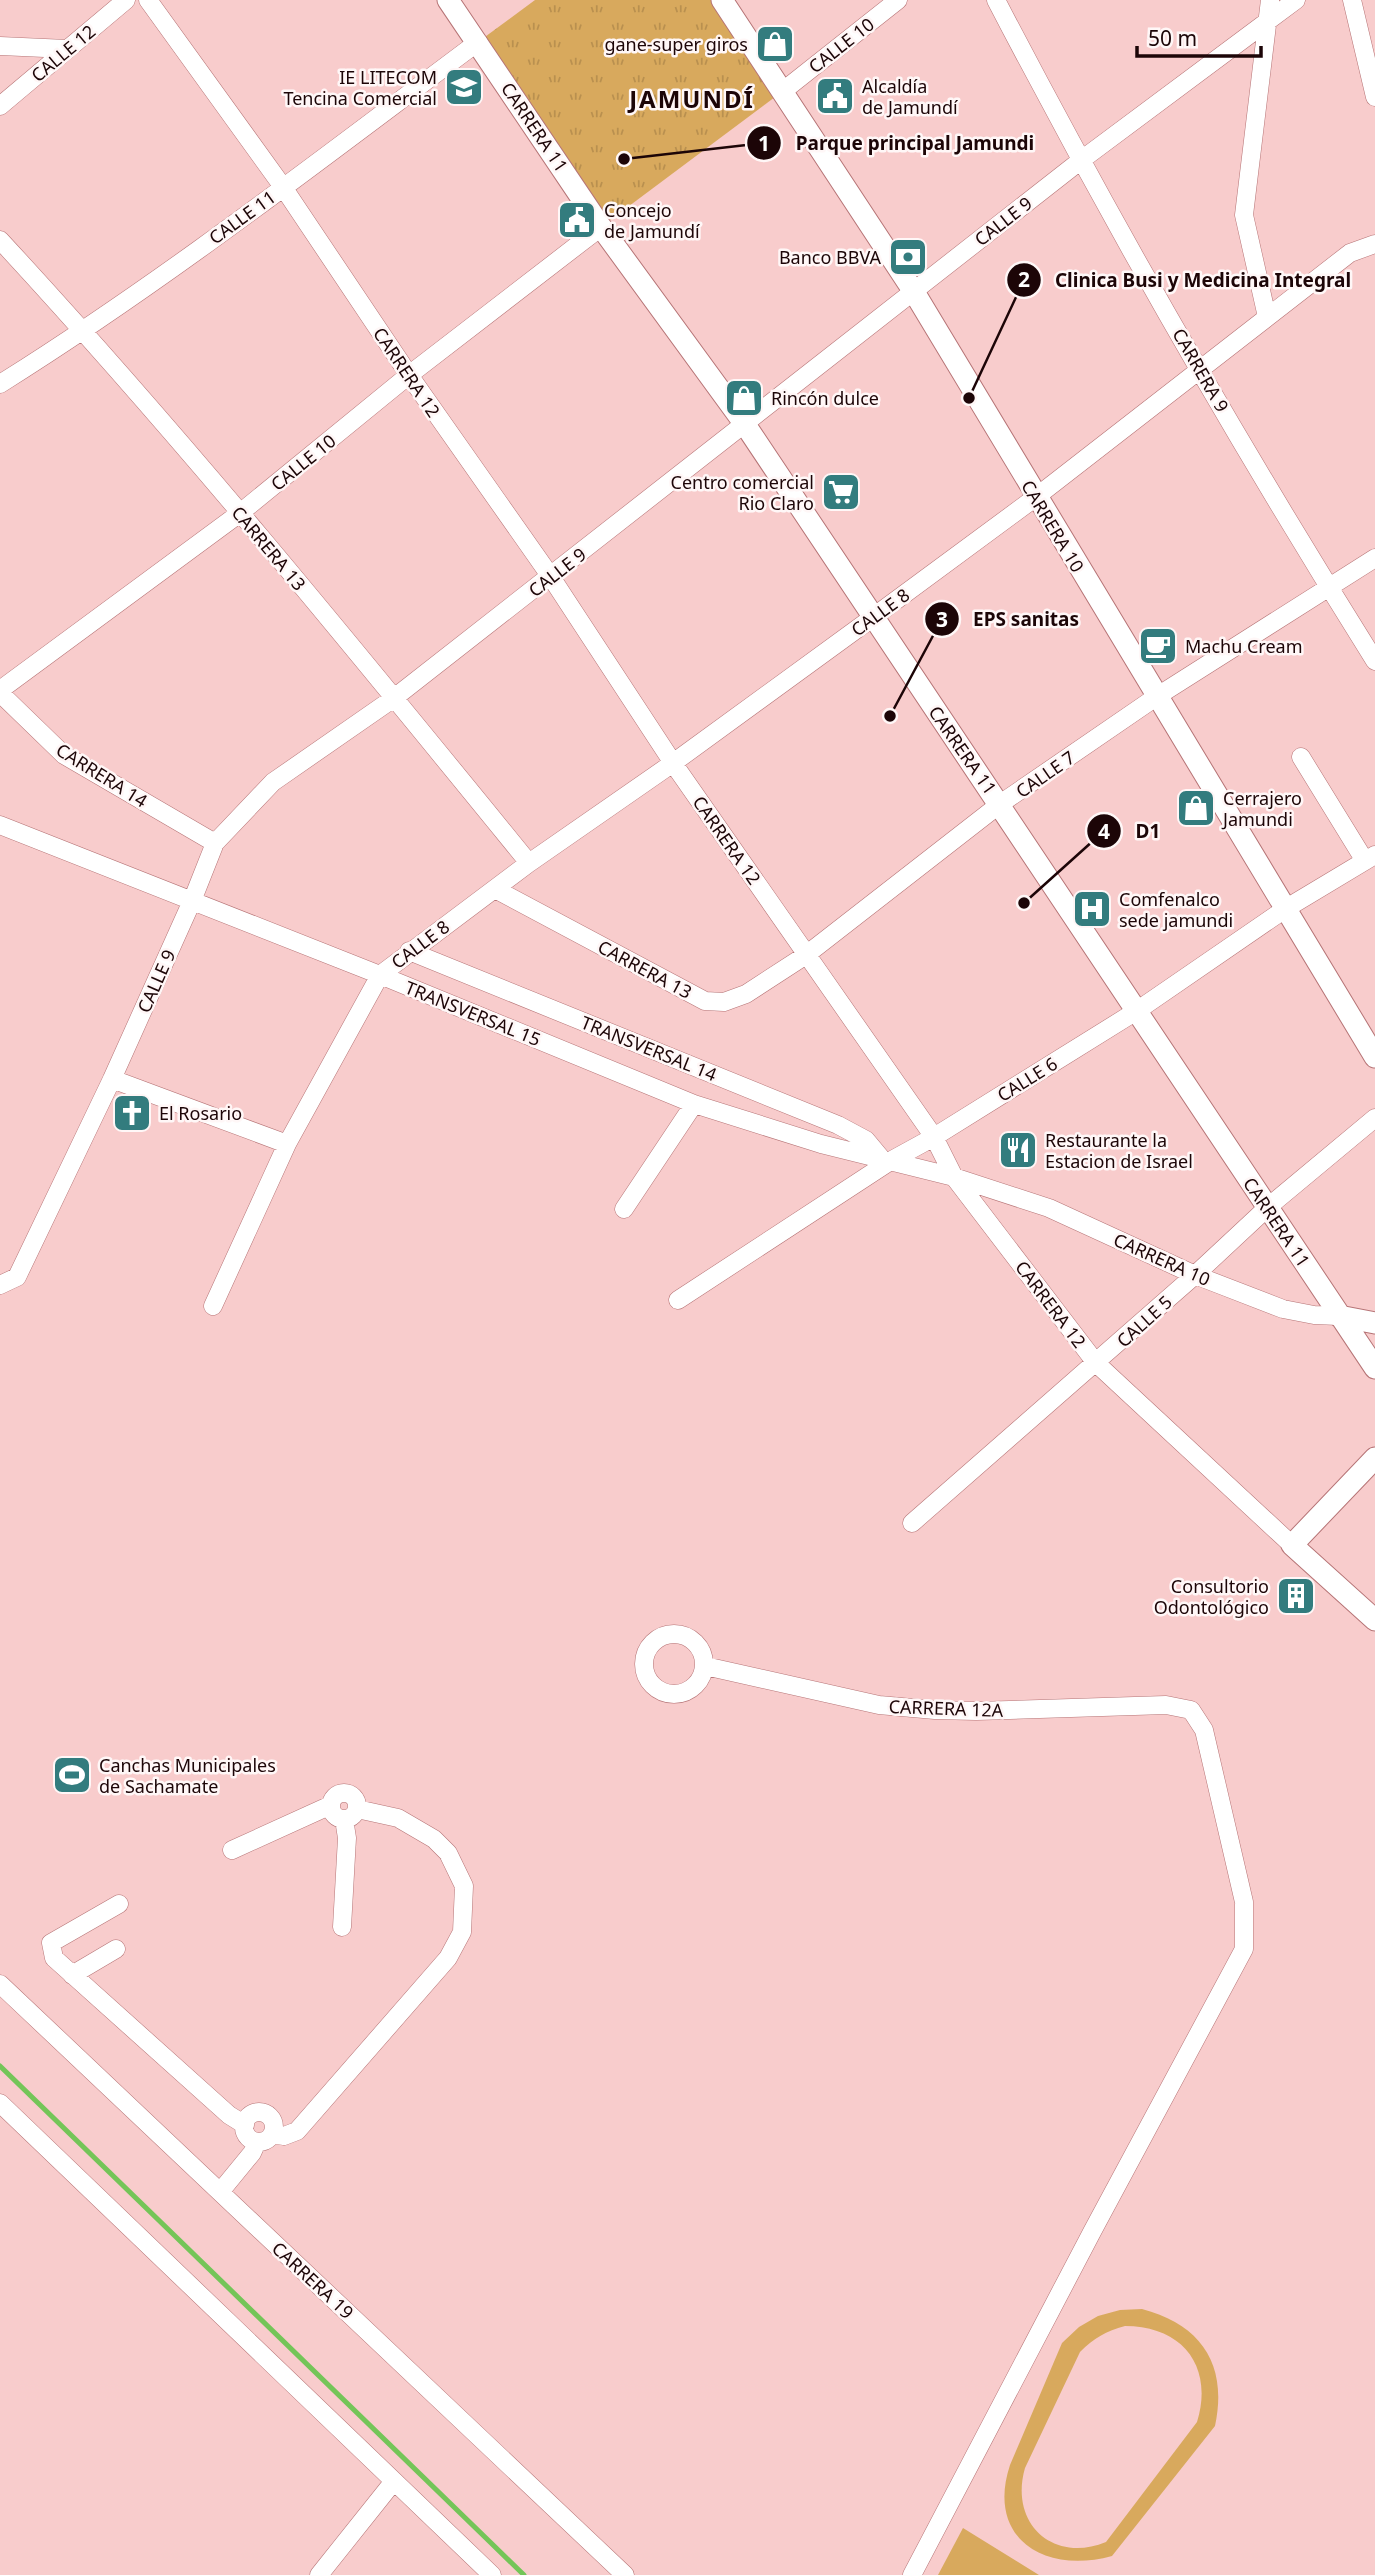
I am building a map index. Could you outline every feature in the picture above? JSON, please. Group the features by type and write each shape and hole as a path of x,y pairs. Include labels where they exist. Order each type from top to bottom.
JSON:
{"main road":[{"name":"CARRERA 11","path":"447,0 601,227 744,423 1375,1368"},
{"name":"CARRERA 10","path":"722,0 914,292 1375,1058"},
{"name":"CARRERA 10","path":"1339,1315 1375,1323"},
{"path":"1292,1545 1375,1458"},
{"name":"CARRERA 12","path":"1292,1545 1375,1620"}],"street":[{"name":"CALLE 12","path":"0,106 126,0"},
{"name":"CARRERA 12","path":"148,0 283,187 409,375 551,577 673,763 934,1137 954,1177 1096,1363 1292,1545"},
{"name":"CALLE 10","path":"783,91 898,0"},
{"name":"CARRERA 9","path":"996,0 1080,161 1199,369 1375,661"},
{"path":"1266,317 1244,215 1270,0"},
{"name":"CALLE 9","path":"0,1285 17,1277 112,1079 192,901 215,843 273,782 394,698 1080,161 1296,0"},
{"path":"1352,0 1375,95"},
{"name":"CALLE 11","path":"0,384 84,331 478,42"},
{"path":"0,46 67,50"},
{"name":"CALLE 10","path":"0,692 240,513 409,375 601,227"},
{"name":"CARRERA 13","path":"0,240 84,331 240,513 529,863"},
{"name":"CALLE 8","path":"380,975 529,863 673,763 1036,496 1350,253 1375,244"},
{"name":"CALLE 7","path":"724,1002 746,994 806,954 1000,804 1156,697 1375,558"},
{"name":"CARRERA 14","path":"0,692 64,755 215,843"},
{"path":"1301,757 1370,858"},
{"name":"TRANSVERSAL 15","path":"0,825 380,975 694,1104 821,1144 954,1177"},
{"name":"CALLE 6","path":"678,1300 886,1159 934,1137 1138,1010 1285,909 1370,858"},
{"name":"CARRERA 13","path":"495,889 705,1000 724,1002"},
{"name":"TRANSVERSAL 14","path":"409,951 838,1125 866,1140 886,1159"},
{"path":"213,1306 287,1144 380,975"},
{"path":"112,1079 287,1144"},
{"path":"624,1209 694,1104"},
{"name":"CALLE 5","path":"912,1523 1096,1363 1268,1207 1375,1118"},
{"name":"CARRERA 10","path":"954,1177 1049,1208 1195,1275 1283,1309 1314,1315 1339,1315"},
{"name":"CARRERA 12A","path":"705,1666 879,1705 976,1711 1166,1704 1191,1710 1204,1730 1244,1902 1244,1949 912,2575"},
{"path":"232,1850 331,1805 334,1797 344,1792 355,1797 347,1838 342,1927"},
{"path":"220,2192 265,2138 274,2123 267,2114 261,2112 250,2115 245,2125 248,2136 265,2138 297,2132 448,1958 462,1932 464,1886 448,1853 433,1839 398,1818 351,1814"},
{"path":"120,1904 51,1942 54,1958 229,2115 245,2125"},
{"path":"72,1975 116,1949"},
{"name":"CARRERA 19","path":"0,1984 625,2575"},
{"path":"0,2104 492,2575"},
{"path":"319,2575 394,2482"}],"green space":[{"path":"535,0 722,0 783,91 601,227 478,42"},
{"path":"1142,2309 1163,2316 1181,2325 1195,2337 1206,2351 1218,2384 1215,2426 1112,2556 1064,2560 1043,2555 1026,2545 1014,2530 1006,2512 1005,2490 1010,2465 1062,2343 1079,2327 1098,2316 1120,2310","holes":["1125,2326 1163,2333 1178,2342 1189,2353 1197,2367 1201,2384 1197,2422 1106,2542 1087,2547 1069,2547 1053,2543 1040,2534 1023,2506 1025,2468 1080,2352 1095,2339 1112,2330"]},
{"path":"963,2528 1039,2575 938,2575"}],"waterway":[{"path":"0,2066 524,2575"}],"place":[{"name":"gane-super giros","path":"775,44"},
{"name":"IE LITECOM Tencina Comercial","path":"464,87"},
{"name":"Alcaldía de Jamundí","path":"835,96"},
{"name":"Parque principal Jamundi","path":"624,159"},
{"name":"Concejo de Jamundí","path":"577,220"},
{"name":"Banco BBVA","path":"908,257"},
{"name":"Rincón dulce","path":"744,398"},
{"name":"Clinica Busi y Medicina Integral","path":"969,398"},
{"name":"Centro comercial Rio Claro","path":"841,492"},
{"name":"Machu Cream","path":"1158,646"},
{"name":"EPS sanitas","path":"890,716"},
{"name":"Cerrajero Jamundi","path":"1196,808"},
{"name":"D1","path":"1024,903"},
{"name":"Comfenalco sede jamundi","path":"1092,909"},
{"name":"El Rosario","path":"132,1113"},
{"name":"Restaurante la Estacion de Israel","path":"1018,1150"},
{"name":"Consultorio Odontológico","path":"1296,1596"},
{"name":"Canchas Municipales de Sachamate","path":"72,1775"}],"district":[{"name":"JAMUNDÍ","path":"692,98"}]}
